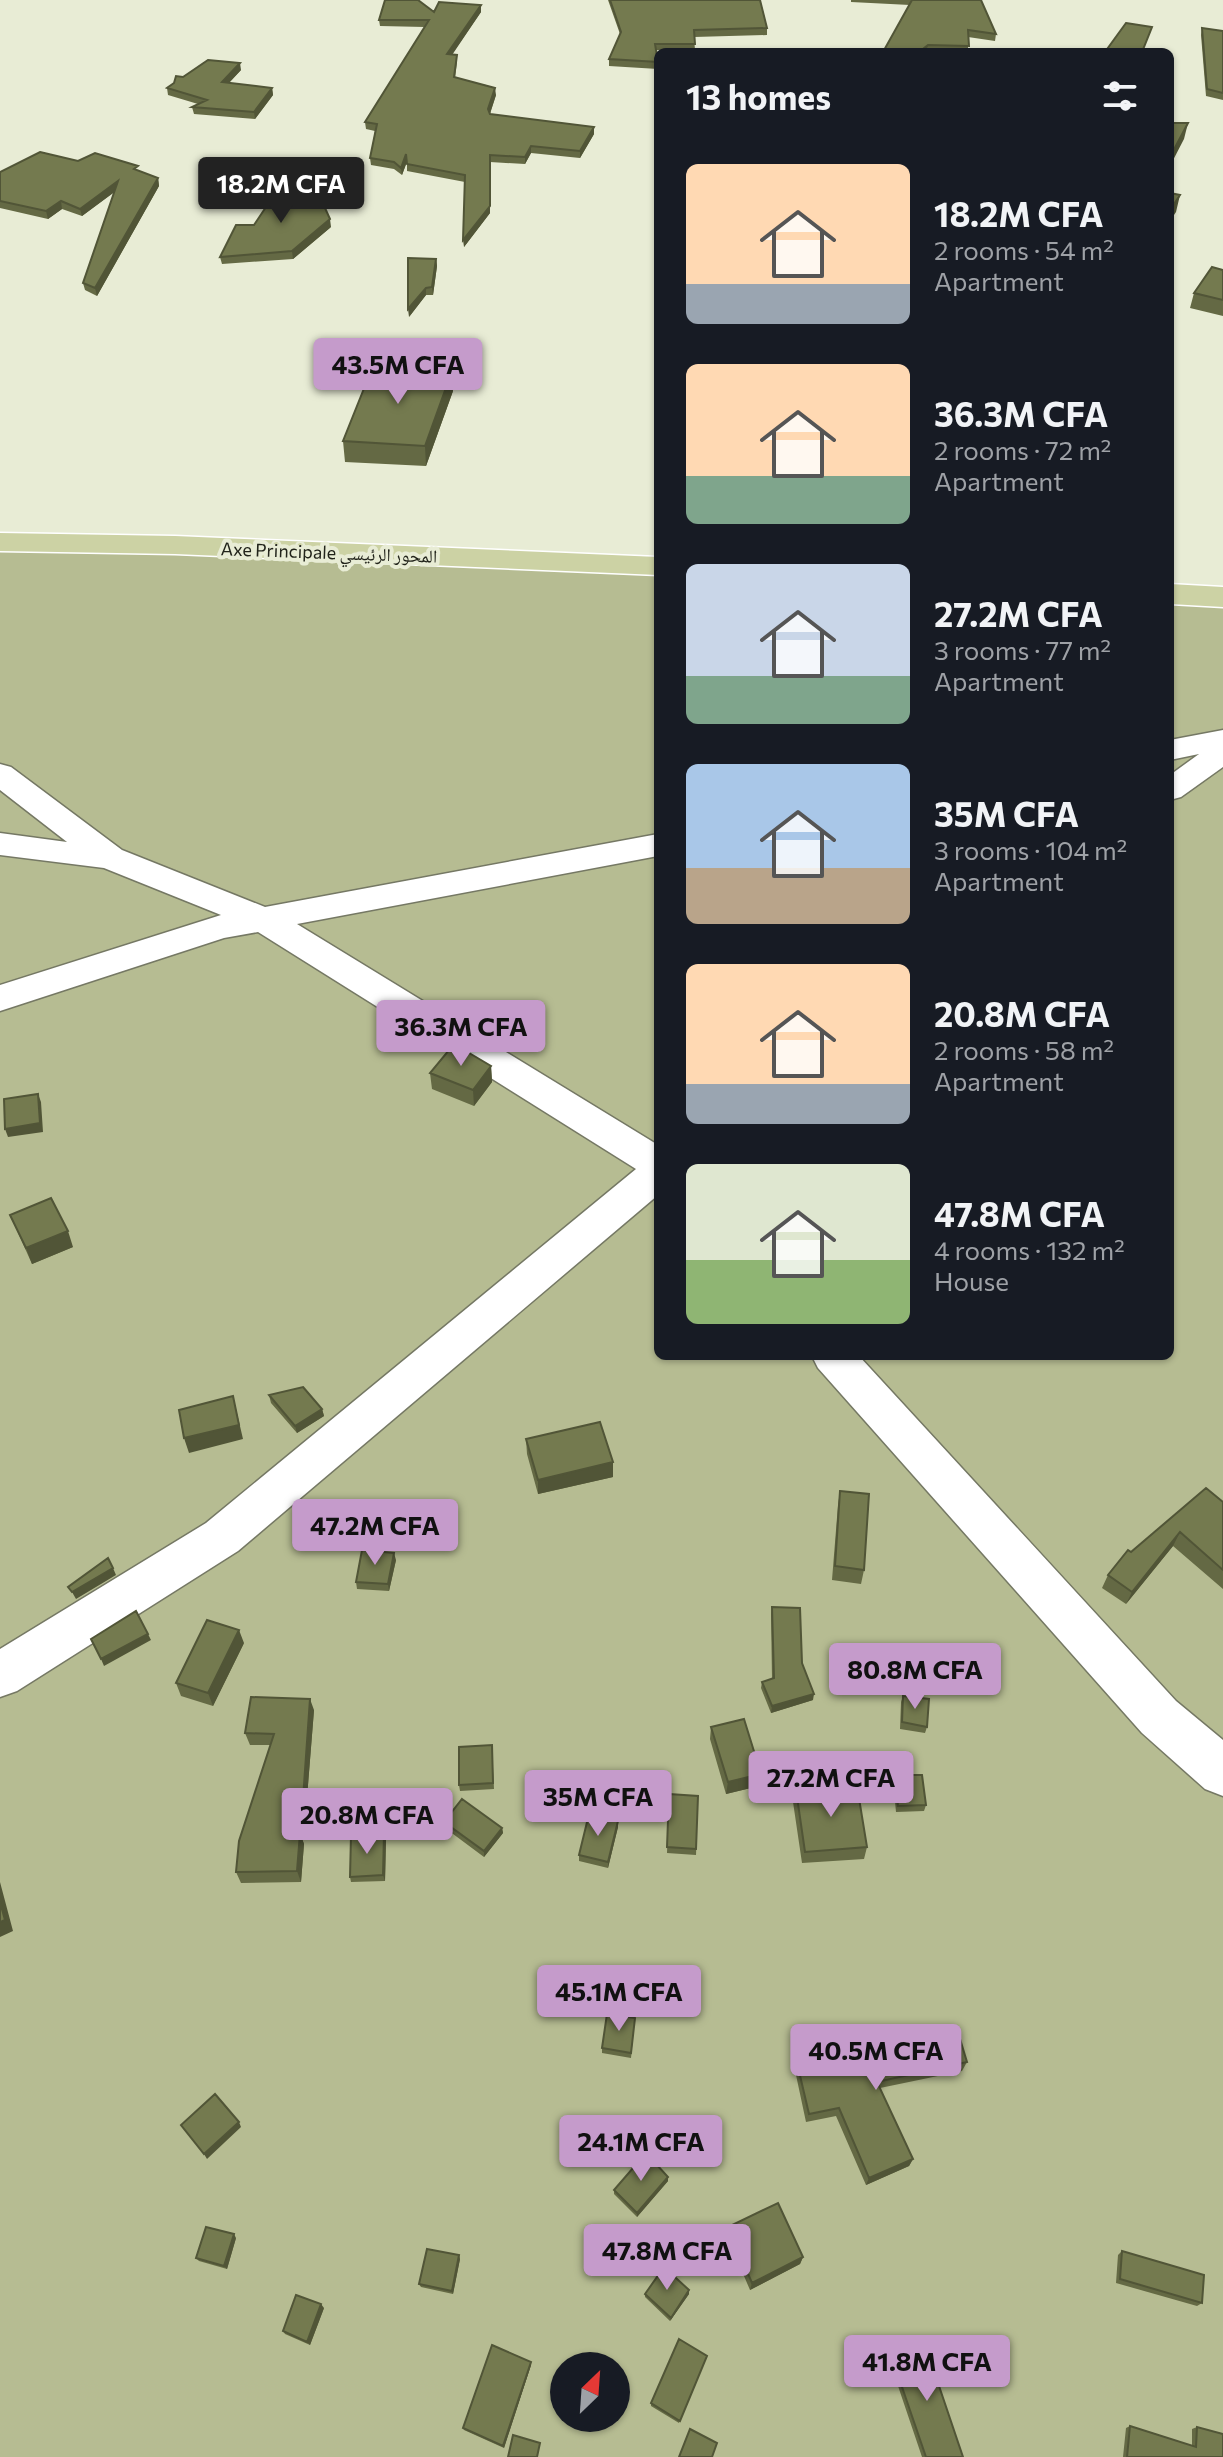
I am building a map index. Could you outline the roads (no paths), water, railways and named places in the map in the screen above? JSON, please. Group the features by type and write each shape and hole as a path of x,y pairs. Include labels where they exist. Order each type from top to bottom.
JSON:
{"main road":[{"name":"Axe Principale المحور الرئيسي","path":"0,542 175,545 654,566"},
{"path":"1174,594 1223,597"}],"street":[{"path":"1174,749 1223,740"},
{"path":"1174,787 1223,752"},
{"path":"0,774 110,858"},
{"path":"0,844 110,858 263,919 654,1162"},
{"path":"0,998 220,927 654,846"},
{"path":"0,1675 222,1537 654,1176"},
{"path":"837,1360 1159,1717 1223,1772"}]}
